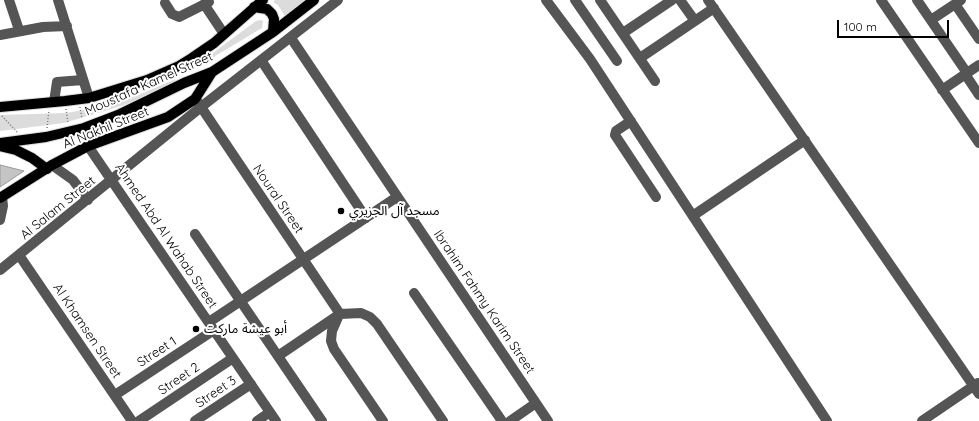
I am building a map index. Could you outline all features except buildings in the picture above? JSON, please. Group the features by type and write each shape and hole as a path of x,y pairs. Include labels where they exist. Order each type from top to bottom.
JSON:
{"main road":[{"name":"Moustafa Kamel Street","path":"0,107 84,98 130,86 179,66 224,34 263,0"},
{"name":"Moustafa Kamel Street","path":"0,144 84,128 118,115 184,83 212,72 273,32 314,0"},
{"path":"254,7 267,9 272,14 274,19 273,32"},
{"name":"Al Nakhil Street","path":"1,198 49,167 88,146 168,117 198,103 212,72"},
{"path":"0,144 16,150 49,167"}],"street":[{"path":"9,0 19,30"},
{"path":"58,0 83,80 84,98"},
{"name":"Al Salam Street","path":"0,270 113,180 198,103 291,38 338,0"},
{"path":"546,0 590,59 694,215 828,421"},
{"path":"575,0 617,61"},
{"path":"600,0 655,81"},
{"path":"623,33 672,0"},
{"path":"680,0 695,21"},
{"path":"882,0 979,143"},
{"path":"917,0 979,95"},
{"path":"931,20 958,2 979,39"},
{"path":"165,3 172,14 179,17 206,3 224,34"},
{"path":"640,58 695,21 711,4 977,387 922,421"},
{"path":"0,35 19,30 67,26"},
{"name":"Ibrahim Fahmy Karim Street","path":"291,38 548,421"},
{"path":"261,60 366,218"},
{"path":"942,90 979,65"},
{"path":"52,102 57,82 83,80"},
{"name":"Noural Street","path":"198,103 340,314"},
{"path":"631,121 616,131 615,135 656,197"},
{"path":"694,215 805,140"},
{"name":"Ahmed Abd Al Wahab Street","path":"88,146 113,180 276,421"},
{"path":"49,167 73,180 88,200"},
{"name":"Street 1","path":"114,395 212,326 240,302 397,197"},
{"path":"0,220 3,206 1,198"},
{"path":"196,234 240,302 322,421"},
{"name":"Al Khamsen Street","path":"19,255 132,421"},
{"path":"414,294 502,421"},
{"path":"278,356 340,314 361,313 377,324 443,421"},
{"path":"340,314 332,331 331,340 334,350 382,421"},
{"name":"Street 2","path":"139,421 233,358"},
{"name":"Street 3","path":"195,421 251,384"},
{"path":"510,421 536,403"},
{"path":"257,421 270,412"}],"path":[{"path":"84,98 84,128"},
{"path":"65,101 69,132"},
{"path":"46,136 52,102"},
{"path":"0,113 23,140"}],"shaded area":[{"path":"275,0 304,1 285,16 278,5 273,2"},
{"path":"256,21 263,21 262,28 200,65 198,64"},
{"path":"176,79 167,87 124,105 64,123 0,131 0,115 66,113 96,108 126,100"}],"place":[{"name":"مسجد آل الجزيري","path":"341,211"},
{"name":"أبو عيشة ماركت","path":"196,329"}]}
